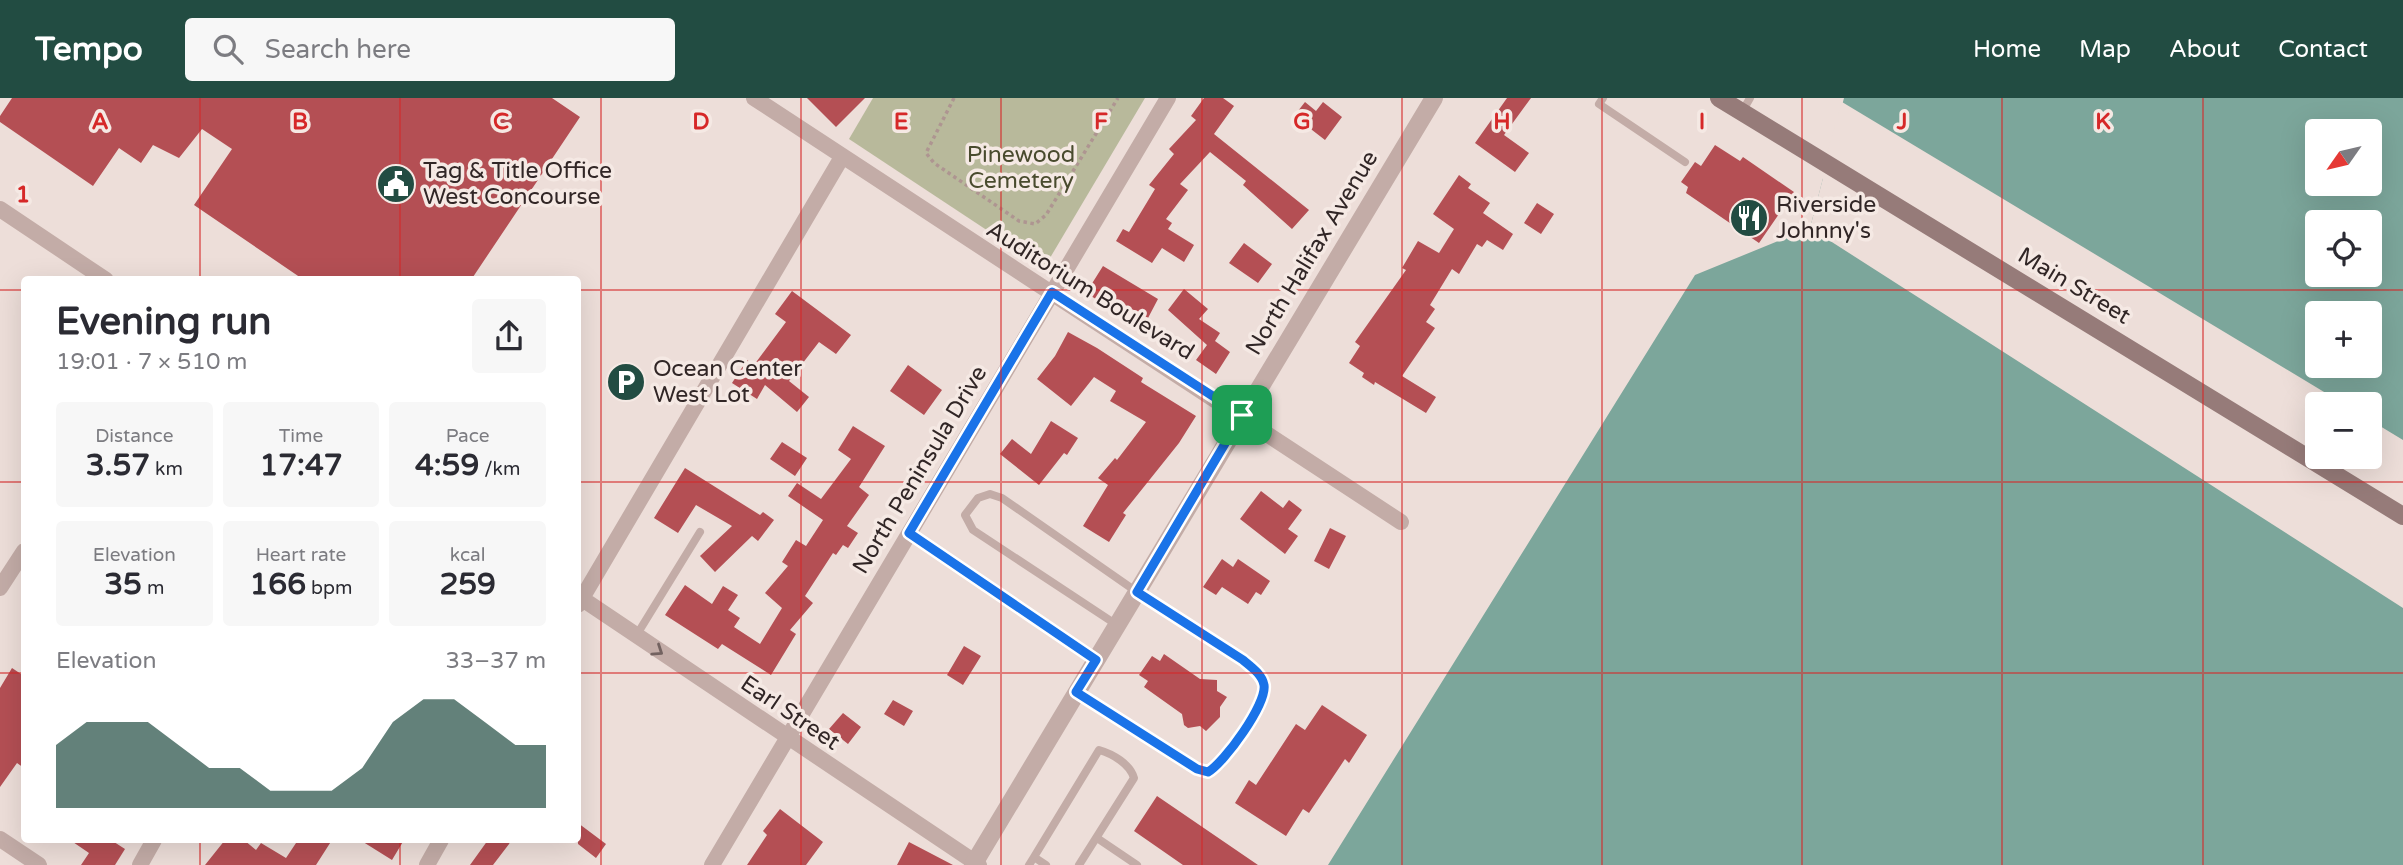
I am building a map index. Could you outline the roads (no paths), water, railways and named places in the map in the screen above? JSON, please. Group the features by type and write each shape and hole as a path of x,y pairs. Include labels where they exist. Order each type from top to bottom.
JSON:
{"main road":[{"name":"Main Street","path":"1719,98 1746,105 1808,152 2403,516"}],"street":[{"name":"Auditorium Boulevard","path":"754,98 1024,277 1052,292 1242,415 1401,522"},
{"name":"North Peninsula Drive","path":"712,865 1168,98"},
{"name":"North Halifax Avenue","path":"976,864 1076,692 1434,98"},
{"path":"581,597 842,157"},
{"path":"0,209 100,276"},
{"path":"0,588 21,556"},
{"name":"Earl Street","path":"581,601 976,864"},
{"path":"0,839 39,865"},
{"path":"139,865 152,843"},
{"path":"427,865 439,843"}],"lane":[{"path":"1603,98 1599,104 1685,162"},
{"path":"1076,692 1197,769 1208,772 1221,765 1261,701 1264,685 1258,673 1243,660 1137,592 1002,498 990,494 970,504 965,515 973,530 1117,625"},
{"path":"636,636 700,532"},
{"path":"909,533 1096,660"},
{"path":"1046,865 1031,861 1099,750 1109,753 1132,769 1134,778 1079,865"},
{"path":"1097,838 1137,865"}],"water":[{"path":"1844,98 2403,98 2403,865 1328,865 1695,275 1810,228"}],"place":[{"name":"Tag & Title Office West Concourse","path":"396,184"},
{"name":"Riverside Johnny's","path":"1749,218"},
{"name":"Ocean Center West Lot","path":"626,382"}],"park label":[{"name":"Pinewood Cemetery","path":"1021,168"}]}
